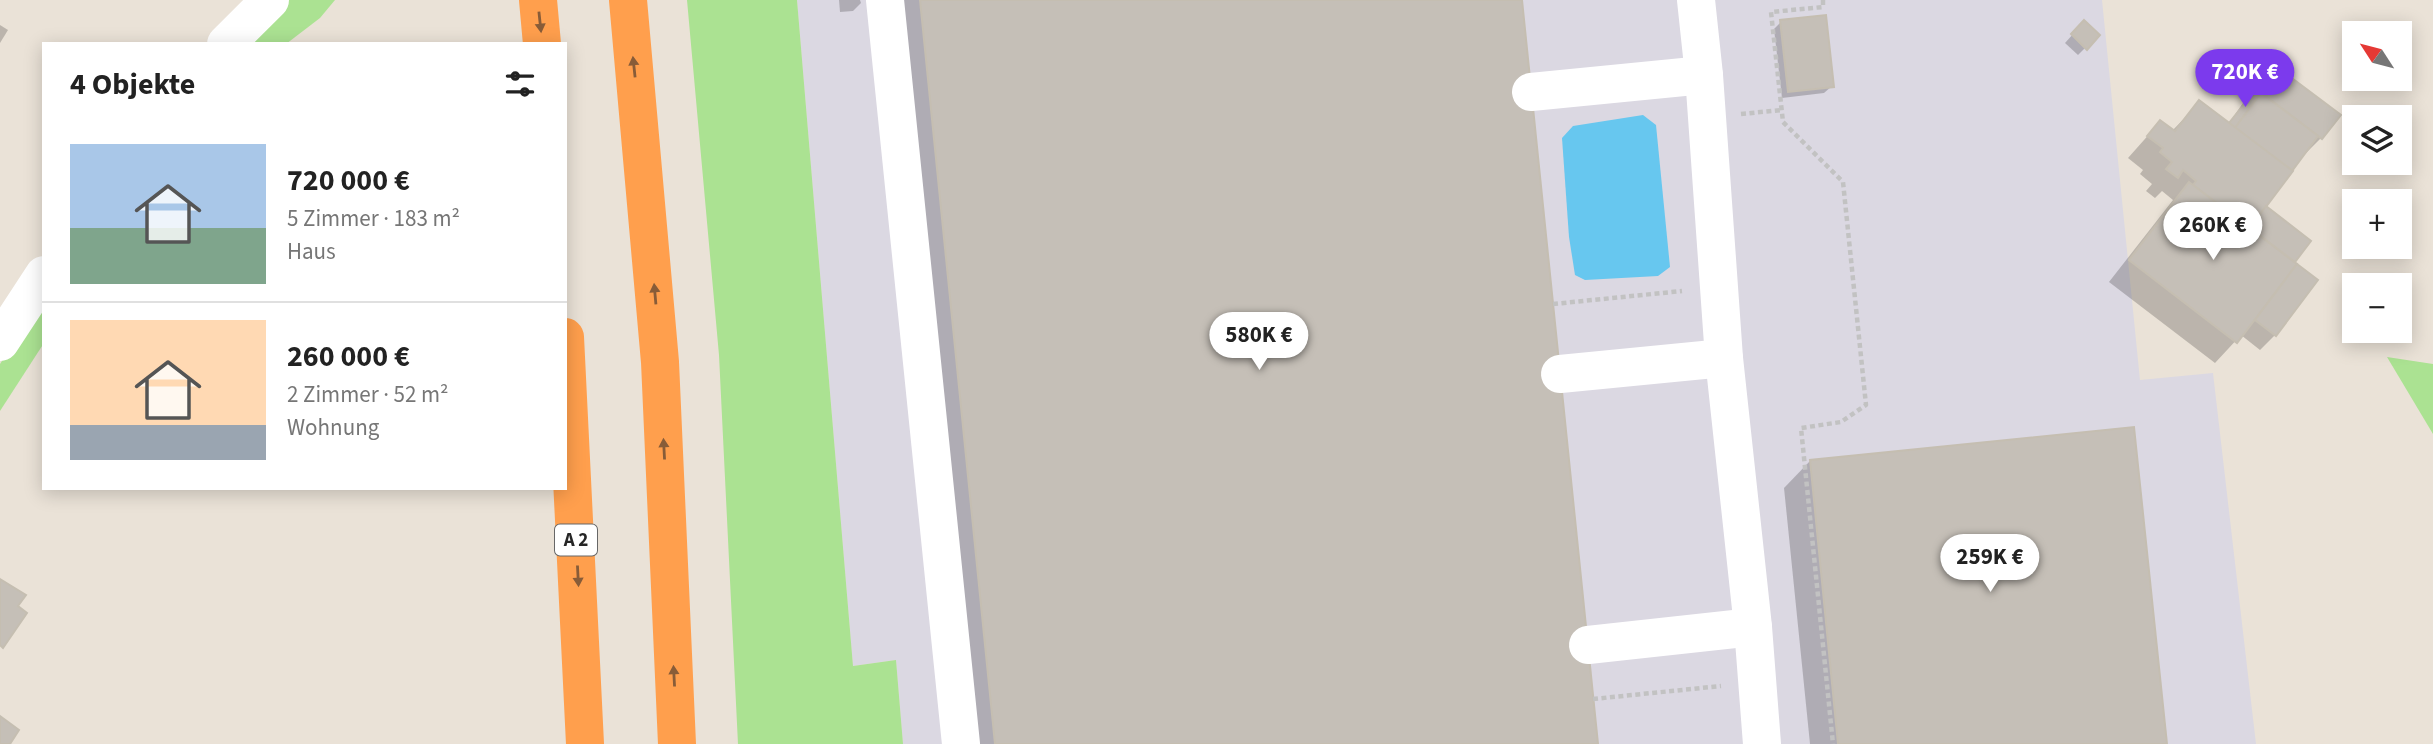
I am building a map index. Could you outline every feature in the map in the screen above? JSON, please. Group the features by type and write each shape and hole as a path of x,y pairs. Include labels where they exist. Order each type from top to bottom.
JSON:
{"highway":[{"path":"538,0 542,42"},
{"path":"628,0 660,362 677,744"},
{"name":"A 2","path":"567,378 585,744"}],"street":[{"path":"228,42 270,0"},
{"path":"885,0 961,744"},
{"path":"1696,0 1704,75 1724,358 1753,626 1762,744"},
{"path":"1531,92 1704,75"},
{"path":"0,342 42,278"},
{"path":"1560,374 1724,358"},
{"path":"1588,645 1753,626"}],"path":[{"path":"1822,0 1823,6 1771,12 1783,121 1843,182 1866,405 1841,422 1801,428 1833,744"},
{"path":"1593,699 1757,683"}],"shaded area":[{"path":"797,0 2102,0 2140,380 2213,373 2256,744 903,744 896,660 853,666"}],"green space":[{"path":"287,0 335,0 320,18 289,42 247,42"},
{"path":"687,0 797,0 853,666 896,660 903,744 738,744 719,355"},
{"path":"42,301 42,346 0,411 0,364"},
{"path":"2387,357 2433,364 2433,434"}],"water":[{"path":"1643,115 1656,125 1670,267 1658,276 1585,280 1575,275 1569,237 1562,138 1573,126"}],"building":[{"path":"920,0 1522,0 1598,744 995,744"},
{"path":"1826,15 1834,87 1788,92 1780,20"},
{"path":"2084,20 2100,35 2087,50 2071,34"},
{"path":"2273,64 2341,115 2322,139 2255,88"},
{"path":"2256,89 2261,93 2235,128 2229,123"},
{"path":"2261,93 2318,136 2292,171 2235,128"},
{"path":"2199,100 2293,171 2250,228 2193,185 2196,181 2183,170 2178,178 2166,169 2172,162 2160,152 2163,148 2147,136 2160,120 2175,131"},
{"path":"2189,182 2297,264 2237,343 2129,260"},
{"path":"2266,206 2311,241 2295,262 2250,228"},
{"path":"2297,264 2318,280 2276,336 2255,320"},
{"path":"2134,427 2167,744 1838,744 1810,460"},
{"path":"0,579 26,595 18,606 27,613 3,648 0,645"},
{"path":"0,716 19,730 10,744 0,744"}]}
